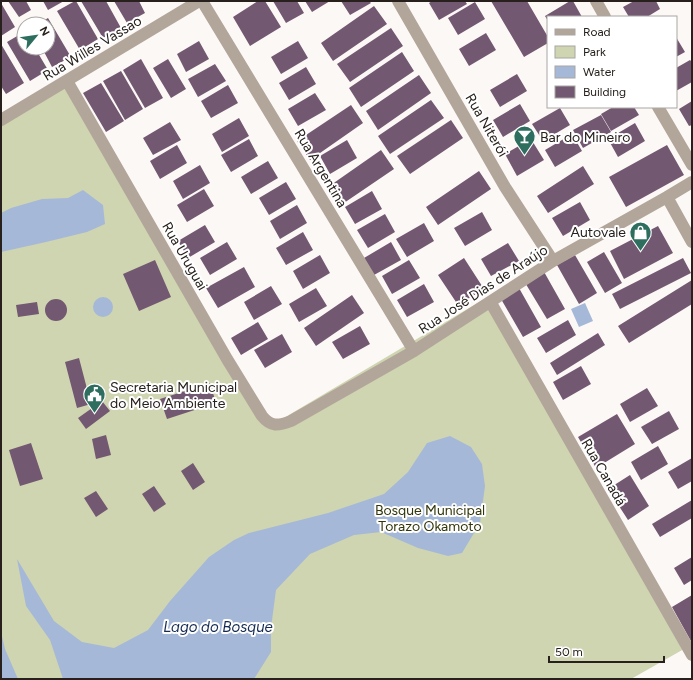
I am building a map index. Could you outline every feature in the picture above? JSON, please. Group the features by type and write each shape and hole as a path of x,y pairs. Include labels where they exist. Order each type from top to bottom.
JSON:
{"street":[{"name":"Rua Willes Vassao","path":"1,120 199,1"},
{"name":"Rua Argentina","path":"202,1 414,351"},
{"name":"Rua Niterói","path":"398,1 505,187 554,261"},
{"path":"596,1 604,16"},
{"name":"Rua Uruguai","path":"67,80 226,359 262,416 271,424 284,424 291,421"},
{"path":"659,108 692,165"},
{"name":"Rua José Dias de Araújo","path":"291,421 414,351 554,261 667,198 692,182"},
{"path":"667,198 692,242"},
{"name":"Rua Canadá","path":"491,302 692,655"}],"green space":[{"name":"Bosque Municipal Torazo Okamoto","path":"67,79 263,412 272,420 282,419 491,295 684,649 631,679 1,679 1,117"}],"water":[{"path":"83,190 103,205 105,224 87,232 1,252 1,213 11,208 42,199 68,198"},
{"path":"103,297 110,300 113,307 110,314 103,317 96,314 93,307 96,300"},
{"path":"585,303 593,321 579,327 571,309"},
{"name":"Lago do Bosque","path":"450,436 471,447 482,464 485,486 480,523 462,553 448,556 418,548 381,532 354,535 310,554 276,590 271,628 271,652 254,679 63,679 50,640 26,606 17,559 54,621 82,642 114,648 148,630 170,601 209,557 234,540 249,533 328,513 384,494 408,472 427,443"},
{"path":"1,632 5,649 18,679 1,679"}],"building":[{"path":"8,1 26,1 31,10 18,16"},
{"path":"43,1 64,1 48,10"},
{"path":"75,1 98,39 80,50 57,11"},
{"path":"81,1 106,1 121,28 103,38"},
{"path":"114,1 139,1 145,13 127,23"},
{"path":"258,1 265,1 281,27 250,46 233,17"},
{"path":"273,1 297,1 304,13 286,23"},
{"path":"305,1 330,1 312,12"},
{"path":"341,1 369,1 371,3 350,15"},
{"path":"432,1 465,1 467,4 439,20 429,3"},
{"path":"491,1 527,1 547,35 547,44 524,57"},
{"path":"570,1 573,1 581,16 547,16 547,19 545,16"},
{"path":"634,1 656,1 660,9 649,16 628,16 623,7"},
{"path":"475,2 485,19 458,35 448,18"},
{"path":"1,3 15,27 1,36"},
{"path":"374,6 387,24 333,61 321,43"},
{"path":"391,28 403,46 350,82 337,64"},
{"path":"56,32 71,57 52,67 46,56 56,56"},
{"path":"486,33 496,50 469,66 459,49"},
{"path":"16,37 16,56 40,56 48,70 30,81 7,42"},
{"path":"677,39 685,52 677,56"},
{"path":"199,41 209,59 186,72 177,54"},
{"path":"298,41 308,58 281,74 271,57"},
{"path":"1,44 24,83 6,94 1,86"},
{"path":"402,52 414,71 361,107 349,88"},
{"path":"141,59 163,98 145,108 123,70"},
{"path":"168,59 186,89 171,98 153,68"},
{"path":"690,60 692,62 692,82 677,90 677,67"},
{"path":"215,64 226,81 198,97 188,79"},
{"path":"306,67 316,84 289,100 279,83"},
{"path":"121,71 143,109 125,120 103,81"},
{"path":"517,74 527,91 500,107 490,90"},
{"path":"419,75 431,93 378,130 366,111"},
{"path":"101,83 124,121 106,132 83,93"},
{"path":"228,85 238,103 211,118 201,101"},
{"path":"315,93 326,110 298,126 288,109"},
{"path":"431,100 444,118 390,154 378,136"},
{"path":"692,101 692,125 689,126 679,109"},
{"path":"520,104 530,121 503,137 493,120"},
{"path":"351,105 363,123 310,160 297,141"},
{"path":"560,108 570,125 543,141 532,124"},
{"path":"611,108 635,108 639,115 611,131 601,114"},
{"path":"601,115 611,132 583,148 573,130"},
{"path":"239,118 249,136 222,152 212,134"},
{"path":"451,120 463,138 410,174 397,156"},
{"path":"170,122 181,140 153,155 143,138"},
{"path":"635,123 645,141 618,157 608,139"},
{"path":"572,134 582,151 555,167 545,150"},
{"path":"249,139 258,156 231,172 221,155"},
{"name":"Bar do Mineiro","path":"531,139 544,160 517,176 505,154"},
{"path":"347,140 357,158 330,174 320,156"},
{"path":"177,145 187,163 160,179 150,161"},
{"path":"667,145 684,175 626,207 609,177"},
{"path":"381,150 394,169 341,205 328,187"},
{"path":"268,161 278,178 251,194 241,177"},
{"path":"200,165 210,183 183,199 173,181"},
{"path":"583,166 594,184 548,213 537,196"},
{"path":"479,171 491,189 438,225 426,207"},
{"path":"286,182 296,199 269,215 259,198"},
{"path":"204,189 214,206 187,222 177,205"},
{"path":"372,191 382,209 355,224 345,207"},
{"path":"580,202 590,220 563,236 552,218"},
{"path":"297,205 307,223 280,239 270,221"},
{"path":"482,212 492,230 465,246 454,228"},
{"path":"385,214 395,232 368,248 357,230"},
{"path":"424,223 434,241 407,257 396,239"},
{"path":"205,225 215,242 188,258 178,241"},
{"name":"Autovale","path":"658,226 673,253 624,279 610,251"},
{"path":"303,232 313,250 286,265 276,248"},
{"path":"227,242 237,259 210,275 200,258"},
{"path":"391,242 401,260 374,275 364,258"},
{"path":"508,243 519,261 491,276 481,259"},
{"path":"604,252 622,283 605,293 587,262"},
{"path":"320,255 330,273 303,289 293,271"},
{"path":"575,255 597,293 579,304 557,265"},
{"path":"464,258 484,289 458,305 438,275"},
{"path":"683,258 691,273 620,309 612,294"},
{"path":"155,260 171,297 139,311 123,274"},
{"path":"409,260 420,278 392,294 382,276"},
{"path":"244,267 255,287 218,308 206,288"},
{"path":"543,270 565,309 547,319 524,281"},
{"path":"692,280 692,304 629,343 618,326"},
{"path":"424,284 434,302 407,317 397,300"},
{"path":"271,286 282,304 254,320 244,302"},
{"path":"316,288 327,306 299,322 289,304"},
{"path":"519,288 541,327 523,337 501,299"},
{"path":"352,295 364,313 316,346 304,328"},
{"path":"56,299 64,302 67,310 64,318 56,321 48,318 45,310 48,302"},
{"path":"37,302 39,314 18,317 16,305"},
{"path":"568,320 576,335 546,353 537,338"},
{"path":"258,322 268,339 241,355 231,338"},
{"path":"360,326 370,344 343,359 332,342"},
{"path":"598,333 605,345 557,375 550,363"},
{"path":"282,334 292,352 265,368 254,350"},
{"path":"79,358 91,404 77,408 65,362"},
{"path":"581,366 591,384 563,400 553,382"},
{"path":"210,383 216,403 167,419 160,399"},
{"path":"647,388 658,406 630,422 620,404"},
{"name":"Secretaria Municipal do Meio Ambiente","path":"102,401 110,411 86,429 78,418"},
{"path":"669,411 679,429 652,444 641,427"},
{"path":"617,414 635,444 596,468 578,437"},
{"path":"106,435 111,455 96,459 92,439"},
{"path":"31,443 43,479 20,486 9,450"},
{"path":"658,446 668,464 641,480 631,462"},
{"path":"692,458 692,481 678,489 668,472"},
{"path":"193,463 205,482 193,490 181,471"},
{"path":"630,475 649,506 628,520 608,489"},
{"path":"154,486 166,504 154,512 142,494"},
{"path":"96,491 108,509 96,517 84,498"},
{"path":"692,500 692,518 660,537 652,524"},
{"path":"692,557 692,580 684,585 674,568"},
{"path":"692,595 692,643 672,607"}],"place":[{"name":"Bar do Mineiro","path":"524,156"},
{"name":"Autovale","path":"641,252"},
{"name":"Secretaria Municipal do Meio Ambiente","path":"94,414"}]}
